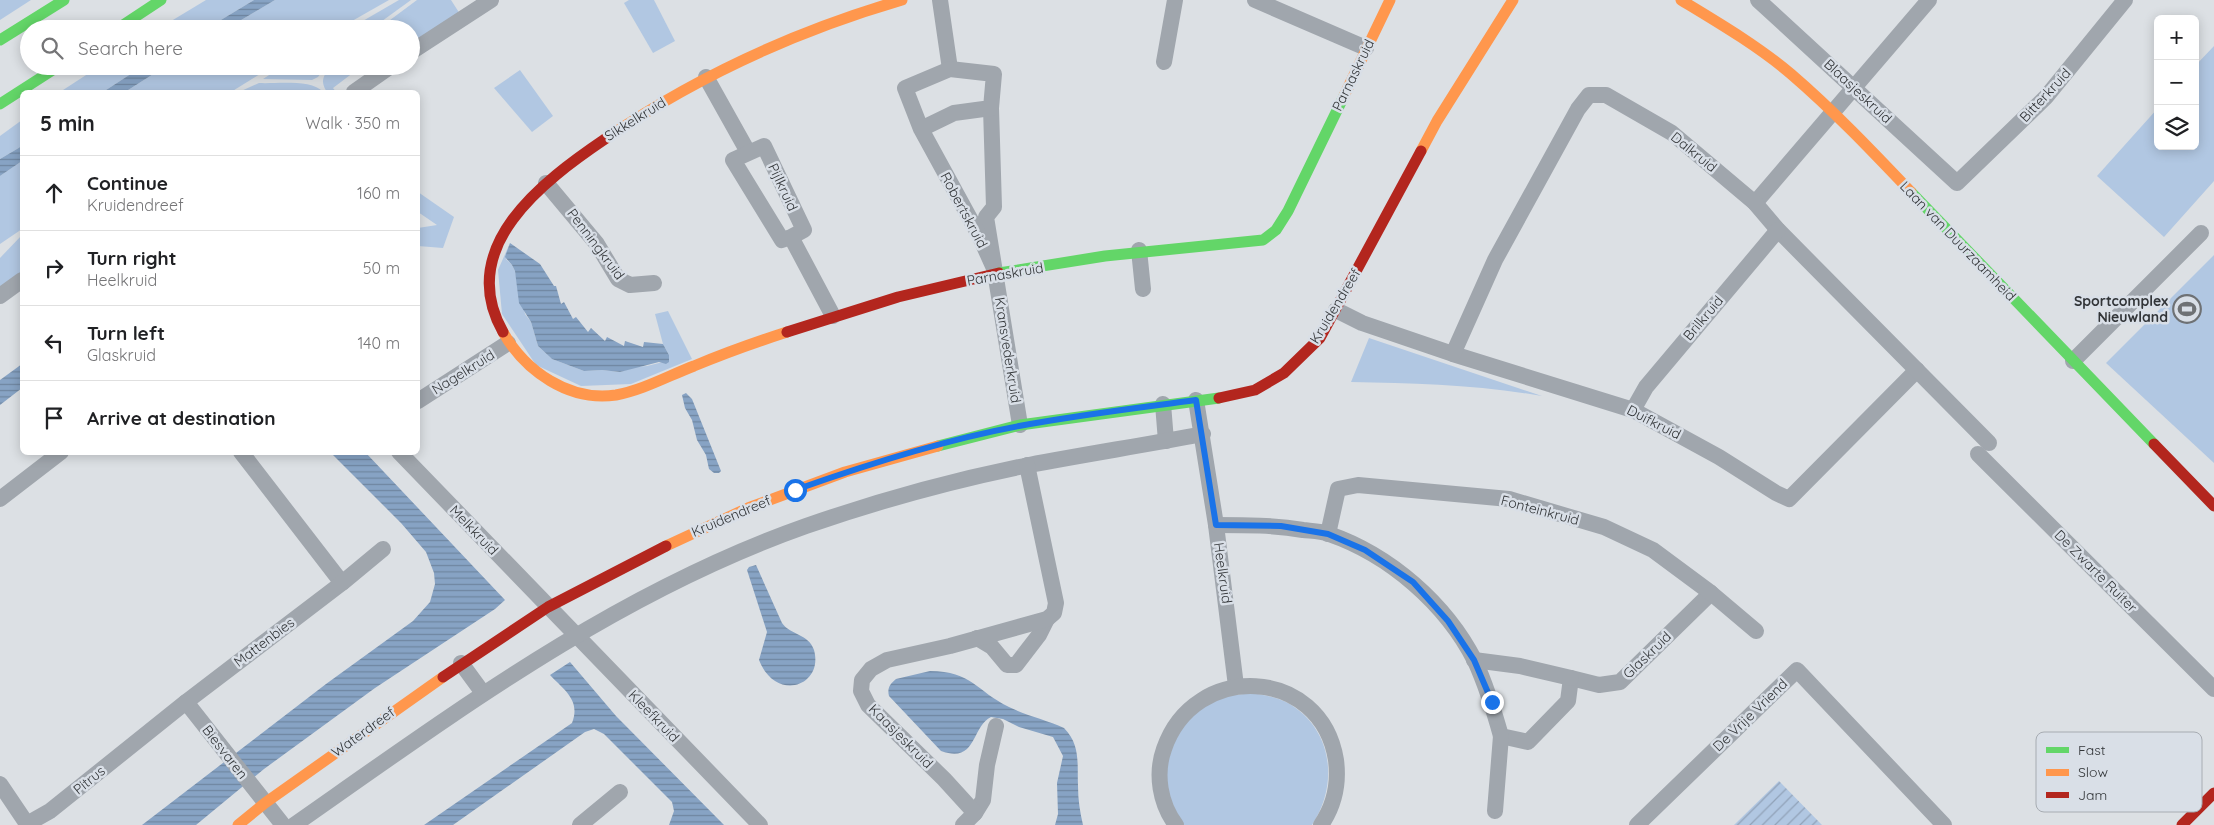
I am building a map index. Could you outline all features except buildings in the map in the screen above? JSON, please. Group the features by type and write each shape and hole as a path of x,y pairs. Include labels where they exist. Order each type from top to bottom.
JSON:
{"main road":[{"path":"32,20 64,0"},
{"path":"131,20 161,0"},
{"name":"Sikkelkruid","path":"508,343 494,315 491,301 490,281 493,257 502,235 513,216 546,182 608,135 706,77 812,29 902,0"},
{"name":"Parnaskruid","path":"508,343 537,375 570,390 602,396 624,394 699,363 833,316 940,286 1139,250 1264,240 1276,230 1288,211 1390,0"},
{"name":"Kruidendreef","path":"548,607 636,560 748,508 885,460 947,442 1020,425 1163,404 1223,398 1255,390 1284,373 1320,338 1438,121 1513,0"},
{"name":"Laan van Duurzaamheid","path":"1681,0 1738,34 1790,72 1834,112 2214,506"},
{"path":"0,40 20,28"},
{"path":"22,90 45,75"},
{"path":"0,104 20,91"},
{"name":"Waterdreef","path":"238,825 265,803 461,663 548,607"},
{"path":"2202,805 2214,793"},
{"path":"2182,825 2195,812"}],"street":[{"path":"420,46 491,0"},
{"path":"940,0 950,69"},
{"path":"1164,62 1175,0"},
{"path":"1255,0 1366,48"},
{"name":"Blaasjeskruid","path":"1758,0 1957,183"},
{"path":"1755,203 1929,0"},
{"name":"Bitterkruid","path":"1957,183 2046,97 2126,0"},
{"name":"Robertskruid","path":"950,69 994,74 990,108 994,207 986,217 996,275 979,235 921,129 905,88 950,69"},
{"path":"357,90 378,75"},
{"path":"706,77 748,152"},
{"name":"Dalkruid","path":"1453,354 1500,252 1549,159 1578,109 1589,95 1606,95 1672,133 1755,203 1778,230 1917,370 1984,448"},
{"path":"921,129 954,112 990,108"},
{"name":"Pijlkruid","path":"764,146 804,230 791,237 782,240 733,160 764,146"},
{"name":"Penningkruid","path":"546,182 597,244 618,279 630,285 654,283"},
{"name":"Brilkruid","path":"1634,410 1646,387 1778,230"},
{"path":"2073,361 2202,233"},
{"path":"791,237 833,316"},
{"path":"1139,250 1143,289"},
{"name":"Kransvederkruid","path":"996,275 1020,425"},
{"path":"0,296 20,281"},
{"name":"Duifkruid","path":"1336,310 1362,323 1453,354 1634,410 1719,457 1789,500 1917,370"},
{"name":"Nagelkruid","path":"420,400 508,343"},
{"name":"Heelkruid","path":"1196,400 1203,434 1216,525 1236,686"},
{"path":"1163,404 1166,441"},
{"path":"294,825 483,692 575,635 721,561 805,526 912,492 1028,465 1203,434"},
{"name":"De Zwarte Ruiter","path":"1984,448 2214,689"},
{"path":"0,499 57,455"},
{"path":"243,455 342,583"},
{"name":"Melkkruid","path":"402,455 548,607"},
{"path":"977,638 992,647 1007,665 1016,665 1039,635 1047,618 1054,613 1056,603 1028,465"},
{"name":"Fonteinkruid","path":"1328,534 1338,489 1358,485 1509,499 1604,527 1653,550 1711,593 1756,631"},
{"path":"1216,525 1281,526 1328,534 1365,550 1413,582 1448,621 1474,660 1492,702 1501,736 1495,811"},
{"name":"Mattenbies","path":"186,702 342,583 383,549"},
{"name":"Glaskruid","path":"1474,660 1520,666 1599,685 1620,682 1711,593"},
{"name":"Kleefkruid","path":"548,607 760,825"},
{"name":"Kaasjeskruid","path":"975,812 868,705 861,691 862,680 871,669 887,660 977,638 1047,618"},
{"path":"461,663 483,692"},
{"name":"De Vrije Vriend","path":"1636,825 1797,670 1944,825"},
{"path":"1501,736 1528,742 1568,701 1571,678"},
{"path":"1176,825 1164,804 1160,788 1162,754 1168,737 1188,709 1211,694 1236,686 1256,686 1278,690 1293,697 1307,707 1319,720 1328,735 1337,768 1332,802 1321,825"},
{"name":"Biesvaren","path":"186,702 265,803"},
{"name":"Pitrus","path":"0,784 27,825 50,811 186,702"},
{"path":"963,825 983,800 987,765 996,726"},
{"path":"580,825 620,792"},
{"path":"265,803 283,825"}],"shaded area":[{"path":"0,0 31,0 0,20"},
{"path":"206,0 254,0 221,20 173,20"},
{"path":"254,0 275,0 241,20 221,20"},
{"path":"275,0 389,0 354,20 241,20"},
{"path":"399,0 411,0 383,20 365,20"},
{"path":"417,0 451,0 460,14 420,41 420,20 390,20"},
{"path":"629,0 654,0 675,41 653,53 624,3"},
{"path":"2214,46 2214,181 2164,237 2097,176 2154,112 2154,150 2199,150 2199,62"},
{"path":"520,70 553,116 532,132 494,88"},
{"path":"86,75 129,75 106,90 63,90"},
{"path":"129,75 152,75 128,90 106,90"},
{"path":"152,75 258,75 234,90 128,90"},
{"path":"269,75 319,75 312,80 263,79"},
{"path":"325,75 350,75 333,88 334,90 326,90 323,79"},
{"path":"259,83 293,83 311,85 320,90 243,90"},
{"path":"20,121 20,147 0,159 0,136"},
{"path":"20,147 20,162 0,176 0,159"},
{"path":"20,162 20,230 0,244 0,176"},
{"path":"420,193 454,217 443,248 420,246 420,228 437,225 420,213"},
{"path":"20,237 20,274 0,289 0,258"},
{"path":"510,243 506,259 515,271 525,314 531,322 538,346 552,359 584,371 620,372 663,362 669,355 663,344 655,314 668,311 692,359 631,384 581,386 536,365 502,314 498,270"},
{"path":"510,243 540,264 554,286 556,286 561,304 564,302 573,319 576,317 588,332 591,328 605,341 607,337 624,346 625,341 643,347 644,342 663,344 669,355 669,362 666,364 659,362 620,372 584,371 552,359 538,346 531,322 519,303 515,271 505,257"},
{"name":"Sportcomplex Nieuwland","path":"2214,255 2214,463 2106,363"},
{"path":"1369,338 1542,396 1471,387 1351,382"},
{"path":"20,365 20,390 0,405 0,380"},
{"path":"686,393 692,399 721,471 719,473 714,473 709,469 706,455 697,440 692,420 685,408 682,395"},
{"path":"333,455 368,455 505,600 495,609 375,688 264,769 196,825 142,825 326,684 413,621 430,602 435,584 434,573 426,552 401,523"},
{"path":"756,565 782,623 785,627 808,641 814,650 815,663 812,673 797,685 776,682 767,673 759,660 767,632 747,570 749,567"},
{"path":"570,662 616,716 724,825 669,825 674,811 672,802 604,734 594,729 585,732 453,825 424,825 572,723 574,715 573,702 570,696 550,675"},
{"path":"930,671 955,674 965,678 1009,707 1064,728 1076,748 1078,791 1083,825 1055,825 1058,814 1057,783 1063,756 1053,737 1019,727 1003,719 991,717 980,728 967,749 961,753 953,754 941,751 888,693 890,686 896,679"},
{"path":"1251,693 1266,695 1288,703 1303,714 1315,727 1327,758 1326,792 1321,809 1312,825 1184,825 1170,799 1166,783 1168,758 1172,746 1185,724 1193,715 1213,700 1226,696"},
{"path":"1779,781 1822,825 1734,825"}],"traffic: fast":[{"path":"32,20 64,0"},
{"path":"131,20 161,0"},
{"path":"0,40 20,28"},
{"path":"22,90 45,75"},
{"path":"0,104 20,91"},
{"path":"999,273 1105,256 1263,240 1276,230 1288,211 1344,96"},
{"path":"1911,192 2154,444"},
{"path":"938,446 1020,425 1219,398"}],"traffic: slow":[{"path":"605,139 675,95 748,58 824,26 902,0"},
{"path":"1344,96 1390,0"},
{"path":"1421,151 1437,121 1513,0"},
{"path":"1681,0 1752,44 1791,74 1838,117 1911,192"},
{"path":"503,332 523,359 550,381 582,394 599,396 616,395 636,390 717,357 787,332"},
{"path":"666,546 748,508 845,472 938,446"},
{"path":"238,825 265,803 443,677"}],"traffic: jam":[{"path":"503,332 491,301 490,272 498,245 513,219 533,196 556,175 605,139"},
{"path":"1219,398 1255,390 1284,373 1320,338 1421,151"},
{"path":"787,332 898,297 999,273"},
{"path":"2154,444 2214,506"},
{"path":"443,677 548,607 666,546"},
{"path":"2202,805 2214,793"},
{"path":"2182,825 2195,812"}],"place":[{"name":"Sportcomplex Nieuwland","path":"2187,309"}],"route":[{"path":"795,490 845,472 988,432 1020,425 1196,400 1203,434 1216,525 1254,524 1281,526 1328,534 1365,550 1413,582 1448,621 1474,660 1492,702"}]}
